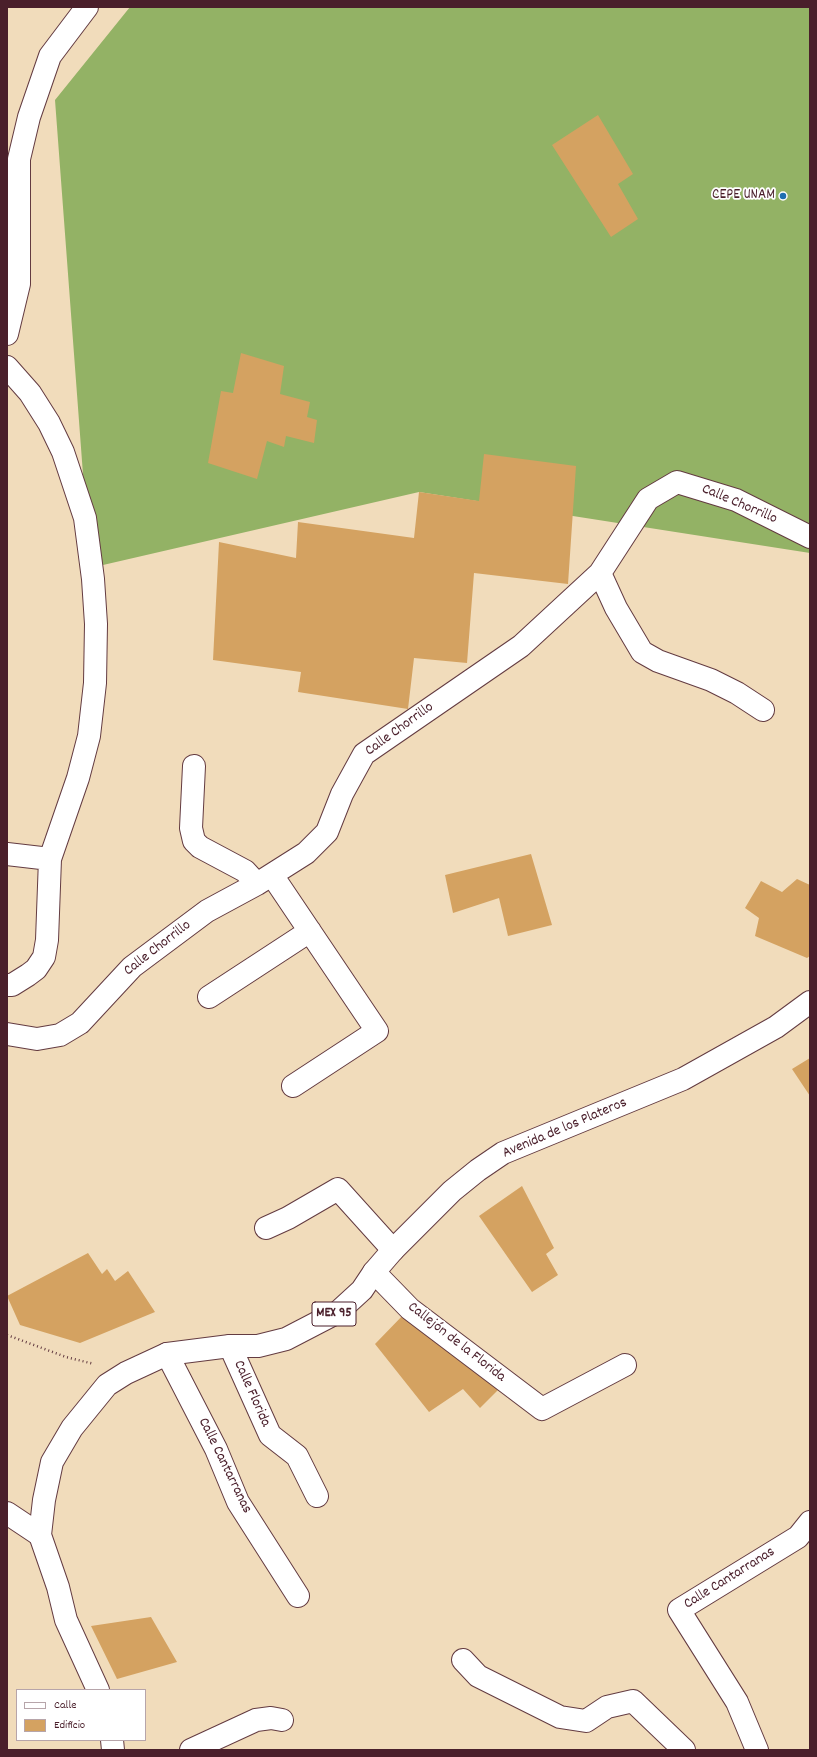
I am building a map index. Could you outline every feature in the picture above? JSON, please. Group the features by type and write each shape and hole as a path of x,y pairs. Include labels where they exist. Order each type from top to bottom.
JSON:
{"street":[{"path":"7,334 19,284 19,158 29,117 50,56 87,7"},
{"path":"7,367 30,393 49,423 62,452 85,518 93,579 96,624 95,683 89,736 78,778 50,859 47,940 44,957 36,969 12,985 7,985"},
{"name":"Calle Chorrillo","path":"7,1034 37,1039 60,1035 80,1023 132,967 207,911 265,879 306,853 327,832 342,794 364,754 521,646 600,572 648,499 677,482 736,500 810,537"},
{"path":"600,572 616,608 642,652 658,661 711,680 737,693 763,710"},
{"path":"194,766 191,828 194,841 200,848 245,871 265,879 310,931 377,1031 293,1086"},
{"path":"7,854 50,859"},
{"path":"209,997 310,931"},
{"name":"Avenida de los Plateros","path":"98,1689 66,1620 58,1587 40,1535 44,1500 52,1462 72,1428 107,1385 126,1373 166,1354 230,1346 258,1346 286,1339 338,1312 362,1290 374,1272 394,1250 452,1191 478,1170 504,1153 683,1079 776,1027 810,1002"},
{"path":"266,1228 288,1218 338,1189 394,1250"},
{"name":"Callejón de la Florida","path":"374,1272 410,1309 542,1410 625,1365"},
{"name":"Calle Florida","path":"230,1346 270,1435 297,1456 318,1496"},
{"name":"Calle Cantarranas","path":"166,1354 216,1449 238,1502 298,1596"},
{"path":"7,1513 40,1535"},
{"name":"Calle Cantarranas","path":"757,1750 737,1702 679,1610 798,1536 810,1522"},
{"path":"463,1660 478,1676 560,1717 586,1721 607,1708 633,1701 684,1750"},
{"path":"191,1750 256,1720 271,1718 282,1720"}],"path":[{"path":"7,1335 66,1357 126,1373"}],"green space":[{"path":"130,7 810,7 810,553 419,492 90,568 55,100"}],"building":[{"path":"598,115 633,174 618,184 638,219 611,237 552,145"},
{"path":"241,353 284,366 280,394 310,402 307,417 317,420 314,443 286,436 284,447 267,441 257,479 208,463 221,391 233,393"},
{"path":"484,454 576,466 568,584 474,573 467,663 414,658 408,709 298,692 301,672 213,660 219,542 296,558 298,522 414,538 419,492 479,501"},
{"path":"531,854 552,925 508,936 499,898 453,913 445,875"},
{"path":"797,879 810,885 810,956 807,958 755,936 759,918 745,908 761,881 782,892"},
{"path":"810,1058 810,1096 792,1069"},
{"path":"522,1186 554,1248 546,1254 558,1275 532,1292 479,1216"},
{"path":"88,1253 102,1274 107,1269 115,1281 128,1271 155,1312 80,1343 20,1325 7,1296"},
{"path":"407,1311 502,1386 480,1408 463,1389 429,1412 375,1344"},
{"path":"151,1617 177,1662 117,1679 91,1626"}],"place":[{"name":"CEPE UNAM","path":"783,196"}]}
